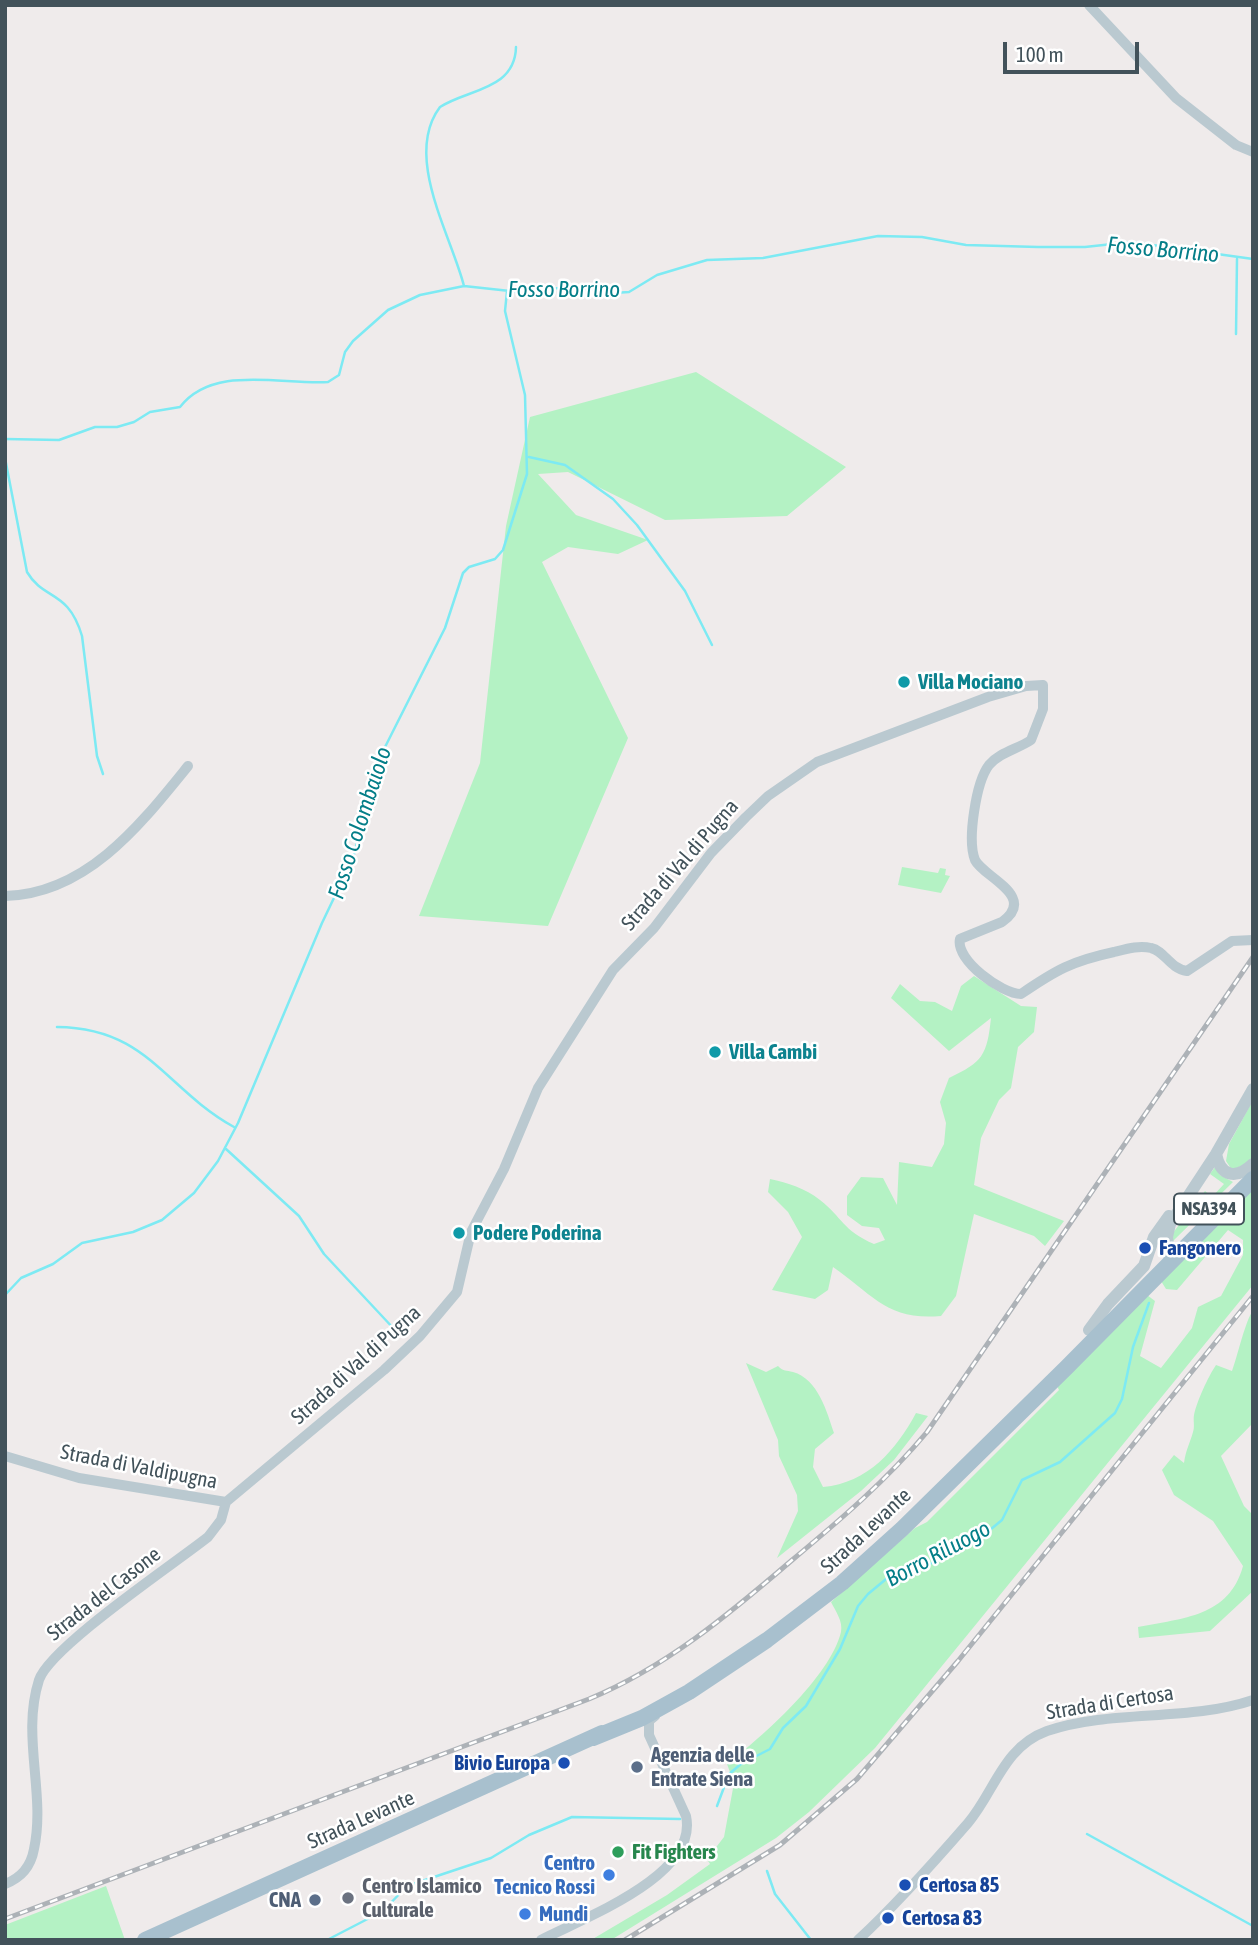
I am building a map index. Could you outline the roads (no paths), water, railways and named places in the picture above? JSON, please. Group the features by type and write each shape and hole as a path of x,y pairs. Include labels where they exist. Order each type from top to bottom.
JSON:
{"main road":[{"name":"NSA394","path":"1162,1253 1253,1170"},
{"name":"NSA394","path":"1162,1253 1253,1179"},
{"name":"Strada Levante","path":"1043,1388 1089,1331 1162,1253"},
{"name":"Strada Levante","path":"145,1940 599,1737 674,1700 767,1640 863,1565 1043,1388 1162,1253"},
{"name":"Strada Levante","path":"599,1737 700,1683"}],"street":[{"path":"1089,5 1176,98 1236,145 1253,152"},
{"name":"Strada di Val di Pugna","path":"226,1502 384,1370 446,1307 461,1282 471,1232 504,1169 530,1103 613,970 654,928 711,853 746,817 768,796 817,762 988,697 1026,686 1043,685 1043,709 1031,740 995,759 982,779 974,815 973,852 976,862 1011,893 1012,903 1008,918 960,939 959,946 963,955 979,972 1002,988 1011,994 1021,994 1074,961 1134,948 1150,948 1158,951 1177,969 1187,971 1232,941 1253,940"},
{"path":"5,896 30,895 50,890 105,855 136,831 188,766"},
{"path":"1162,1253 1170,1224 1216,1154 1253,1089"},
{"path":"1216,1154 1222,1169 1230,1175 1241,1175 1253,1164"},
{"name":"Strada di Valdipugna","path":"5,1455 79,1478 226,1502"},
{"name":"Strada del Casone","path":"5,1884 20,1876 34,1849 32,1725 35,1694 49,1662 208,1537 221,1520 226,1502"},
{"path":"651,1744 649,1721 674,1700"},
{"name":"Strada di Certosa","path":"858,1940 967,1824 998,1773 1030,1739 1046,1731 1082,1723 1162,1712 1227,1708 1253,1700"},
{"path":"541,1940 652,1881 682,1848 688,1834 686,1816 651,1744 634,1728 599,1737"}],"waterway":[{"path":"464,286 433,196 426,148 430,127 440,107 488,86 508,72 514,61 516,47"},
{"name":"Fosso Borrino","path":"5,439 59,440 95,427 117,427 134,422 150,412 180,407 194,394 210,385 229,381 249,379 328,382 339,375 345,352 353,341 388,310 420,295 464,286 519,292 569,287 614,293 629,292 657,275 707,260 763,258 878,236 922,237 966,245 1038,247 1085,247 1131,242 1253,259"},
{"path":"1236,334 1237,259"},
{"name":"Fosso Colombaiolo","path":"5,1295 21,1278 53,1264 82,1243 133,1232 162,1220 194,1193 218,1161 238,1123 322,923 353,858 379,759 445,628 463,573 469,567 495,559 503,550 527,474 525,395 505,311 507,291"},
{"path":"529,457 565,465 613,499 637,525 685,591 712,645"},
{"path":"5,458 27,572 41,588 70,610 82,636 97,756 103,774"},
{"path":"57,1027 88,1030 135,1049 210,1112 234,1127"},
{"path":"226,1149 299,1216 324,1254 395,1330"},
{"name":"Borro Riluogo","path":"717,1806 729,1774 741,1764 770,1749 783,1728 806,1706 840,1649 858,1606 868,1594 897,1570 928,1565 985,1534 1002,1520 1022,1480 1060,1462 1115,1413 1122,1399 1133,1347 1149,1303"},
{"name":"Borro Riluogo","path":"327,1940 383,1911 407,1886 491,1858 529,1835 572,1817 680,1819"},
{"path":"1087,1834 1253,1926"},
{"path":"767,1871 775,1894 811,1940"}],"railway":[{"path":"5,1919 589,1699 644,1672 720,1620 862,1500 927,1432 1253,957"},
{"path":"625,1940 780,1845 857,1779 958,1661 1253,1296"}],"place":[{"name":"Villa Mociano","path":"904,682"},
{"name":"Villa Cambi","path":"715,1052"},
{"name":"Podere Poderina","path":"459,1233"},
{"name":"Fangonero","path":"1145,1248"},
{"name":"Bivio Europa","path":"564,1763"},
{"name":"Agenzia delle Entrate Siena","path":"637,1767"},
{"name":"Fit Fighters","path":"618,1852"},
{"name":"Centro Tecnico Rossi","path":"609,1875"},
{"name":"Certosa 85","path":"905,1885"},
{"name":"Centro Islamico Culturale","path":"348,1898"},
{"name":"CNA","path":"315,1900"},
{"name":"Mundi","path":"525,1914"},
{"name":"Certosa 83","path":"888,1918"}]}
